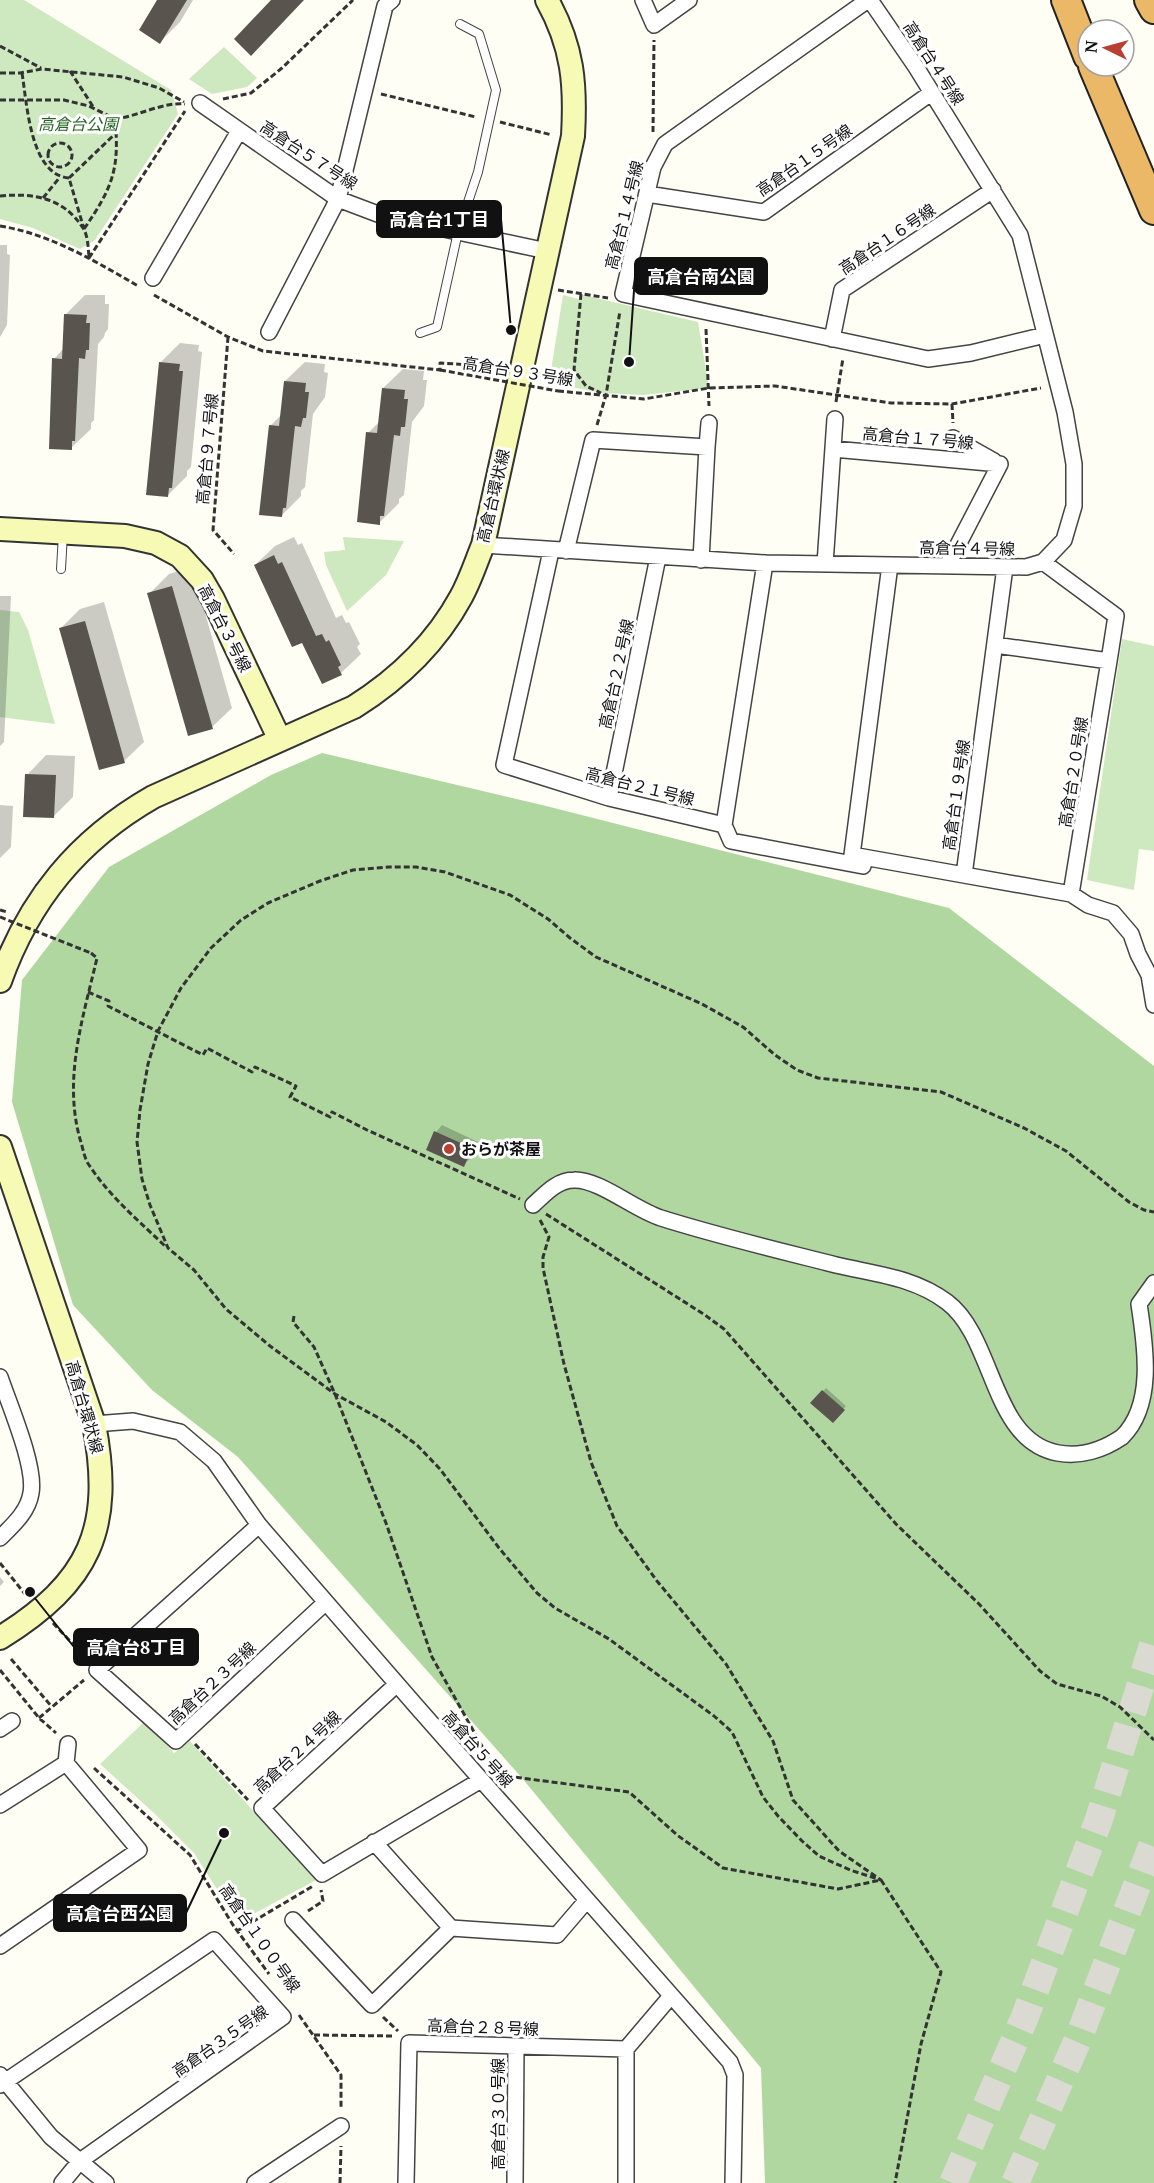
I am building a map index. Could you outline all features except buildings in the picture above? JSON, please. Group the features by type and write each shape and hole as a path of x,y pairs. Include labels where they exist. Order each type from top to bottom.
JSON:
{"highway":[{"path":"1066,0 1076,25"},
{"path":"1149,0 1154,9"},
{"path":"1098,78 1154,210"}],"street":[{"path":"269,332 338,199 385,6 392,0"},
{"name":"高倉台環状線","path":"0,981 26,920 71,860 93,840 153,797 354,707 404,670 430,642 461,597 483,545 573,136 575,97 570,54 547,0"},
{"path":"643,0 654,25 689,0"},
{"name":"高倉台４号線","path":"483,545 765,563 1026,567 1043,562 1065,540 1074,506 1074,464 1058,385 1020,235 931,93 869,0"},
{"name":"高倉台１４号線","path":"869,0 665,144 653,167 623,294 928,359 971,353 1045,335"},
{"name":"高倉台１５号線","path":"647,194 764,212 931,93"},
{"name":"高倉台５７号線","path":"195,104 239,131 338,199 383,216 547,251"},
{"path":"151,285 239,131"},
{"name":"高倉台１６号線","path":"839,340 842,290 993,190"},
{"path":"825,564 835,419"},
{"path":"700,560 710,423"},
{"name":"高倉台１７号線","path":"953,438 1000,464"},
{"path":"566,551 593,440 707,447"},
{"name":"高倉台１７号線","path":"833,449 1000,464"},
{"path":"947,566 1000,464"},
{"name":"高倉台３号線","path":"0,529 125,536 156,543 180,556 202,580 213,599 280,740"},
{"name":"高倉台２１号線","path":"551,551 504,765 609,798 724,825"},
{"name":"高倉台２２号線","path":"609,798 658,557"},
{"name":"高倉台２０号線","path":"1043,562 1116,616 1071,894"},
{"path":"765,563 724,825 731,841 886,871 887,861"},
{"name":"高倉台１９号線","path":"890,565 852,855 964,875 1005,567"},
{"path":"995,645 1108,661"},
{"path":"964,875 1071,894 1088,905 1113,914 1131,934 1149,975 1154,1005"},
{"name":"高倉台環状線","path":"0,1147 4,1173 94,1424 101,1460 102,1494 96,1526 85,1558 70,1581 39,1612 3,1637"},
{"path":"533,1205 556,1185 574,1180 594,1184 643,1212 662,1219 776,1250 893,1277 924,1287 948,1302 964,1318 1004,1406 1031,1443 1053,1452 1072,1456 1112,1444 1141,1421 1149,1399 1152,1373 1139,1304 1154,1283"},
{"path":"0,1377 28,1457 31,1493 20,1518 0,1538"},
{"name":"高倉台５号線","path":"94,1424 133,1421 180,1432 214,1461 259,1525 730,2062 735,2075 734,2183"},
{"path":"97,1670 259,1525"},
{"name":"高倉台２３号線","path":"97,1670 176,1741 326,1602"},
{"name":"高倉台２４号線","path":"397,1684 262,1808 322,1874 481,1780"},
{"path":"0,1946 139,1850 66,1763 68,1744"},
{"path":"0,1805 66,1763"},
{"path":"374,1842 451,1928 557,1935 587,1900"},
{"path":"293,1920 372,2005 451,1928"},
{"name":"高倉台３５号線","path":"2,2080 214,1940 283,2018 80,2162 62,2183"},
{"path":"626,2183 626,2049 671,1996"},
{"name":"高倉台２８号線","path":"406,2183 409,2043 626,2049"},
{"name":"高倉台３０号線","path":"515,2183 516,2046"},
{"path":"2,2080 51,2137 106,2183"},
{"path":"255,2183 341,2126"}],"lane":[{"path":"420,333 437,327 458,232 478,172 496,90 479,34 460,24"},
{"path":"61,568 63,532"}],"path":[{"path":"0,100 64,100 95,109 115,119 127,118 174,103 195,104 251,93 282,68 353,0"},
{"path":"653,167 654,25"},
{"path":"0,46 42,69"},
{"path":"0,73 22,73 42,69 123,77 159,88 195,104"},
{"path":"70,71 95,109"},
{"path":"22,73 35,140 42,161 49,171 60,177 69,178"},
{"path":"364,91 554,135"},
{"path":"89,258 195,104"},
{"path":"84,229 104,201 113,176 117,154 115,119"},
{"path":"69,178 117,132"},
{"path":"65,144 71,149 72,156 66,165 58,166 51,162 49,154 55,145 65,144"},
{"path":"43,198 60,177"},
{"path":"69,178 84,229 89,258"},
{"path":"0,196 34,195 43,198 62,207 84,229"},
{"path":"0,226 32,234 89,258 139,286"},
{"name":"高倉台９３号線","path":"151,285 228,337 263,351 440,370 558,391 644,399 709,388 775,386 891,403 952,404 1058,385"},
{"path":"556,290 615,299 623,294"},
{"path":"581,294 574,370 586,386 606,395"},
{"path":"593,440 606,395 623,294"},
{"path":"705,312 709,388"},
{"name":"高倉台９７号線","path":"228,337 213,530 234,555"},
{"path":"836,394 839,340"},
{"path":"440,370 440,363 502,367"},
{"path":"168,1248 142,1179 137,1142 148,1064 158,1031 181,988 211,948 241,920 268,903 352,870 389,867 416,867 445,872 510,895 548,919 596,957 702,1004 743,1027 775,1055 797,1070 818,1078 941,1092 1024,1128 1066,1151 1129,1202 1144,1210 1154,1212"},
{"path":"0,910 7,912"},
{"path":"0,918 91,953 97,958 77,1036 73,1073 74,1119 87,1163 113,1198 194,1270 226,1310 270,1346 335,1394 386,1422 417,1445 440,1468 499,1548 537,1593 555,1608 609,1639 714,1716 732,1732 763,1797 802,1841 819,1856 850,1870 881,1880"},
{"path":"88,992 109,1001 108,1006 203,1055 207,1048 252,1072 255,1067 296,1086 290,1097 330,1117 332,1112 533,1205 724,1329 896,1524 979,1604 1040,1671 1057,1684 1101,1696 1120,1707 1154,1740"},
{"path":"533,1205 549,1237 543,1257 543,1268 564,1364 591,1462 617,1526 657,1581 726,1664 773,1741 793,1800 839,1851 881,1880 941,1972 921,2044 895,2183"},
{"path":"294,1316 293,1322 314,1347 335,1394 386,1523 432,1657 492,1765"},
{"path":"0,1563 25,1594"},
{"path":"39,1718 97,1670 53,1623"},
{"path":"11,1659 52,1707"},
{"path":"0,1670 39,1718 68,1744"},
{"path":"184,1733 253,1806 262,1808"},
{"name":"高倉台１００号線","path":"94,1768 190,1855 237,1931 272,1978"},
{"path":"497,1774 628,1792 677,1835 723,1868 838,1889 881,1880"},
{"path":"237,1931 319,1882 323,1902 293,1920"},
{"path":"314,2035 403,2036 372,2005"},
{"name":"高倉台１００号線","path":"293,2006 341,2075 340,2183"}],"green space":[{"name":"高倉台公園","path":"0,0 24,0 171,90 178,114 95,240 80,249 33,228 0,219"},
{"path":"224,47 257,78 247,87 212,94 189,79"},
{"path":"563,295 582,300 583,295 698,322 709,388 643,395 603,393 549,383"},
{"path":"343,537 404,541 386,575 347,611 326,565 324,552 345,550"},
{"path":"0,610 19,612 28,630 55,724 0,717"},
{"path":"1122,639 1154,646 1154,851 1139,849 1134,890 1087,880"},
{"path":"322,753 542,805 949,908 1154,1066 1154,2183 765,2183 761,2068 522,1778 238,1457 152,1390 73,1305 12,1102 22,980 109,867 271,775"},
{"path":"144,1722 174,1753 190,1741 316,1880 250,1916 227,1905 194,1853 100,1764"}],"tunnel":[{"path":"953,2183 1024,2019 1099,1819 1154,1642"},
{"path":"1015,2183 1079,2037 1154,1841"}],"place":[{"name":"高倉台1丁目","path":"511,330"},
{"name":"高倉台南公園","path":"629,362"},
{"name":"おらが茶屋","path":"449,1149"},
{"name":"高倉台8丁目","path":"30,1592"},
{"name":"高倉台西公園","path":"224,1833"}]}
